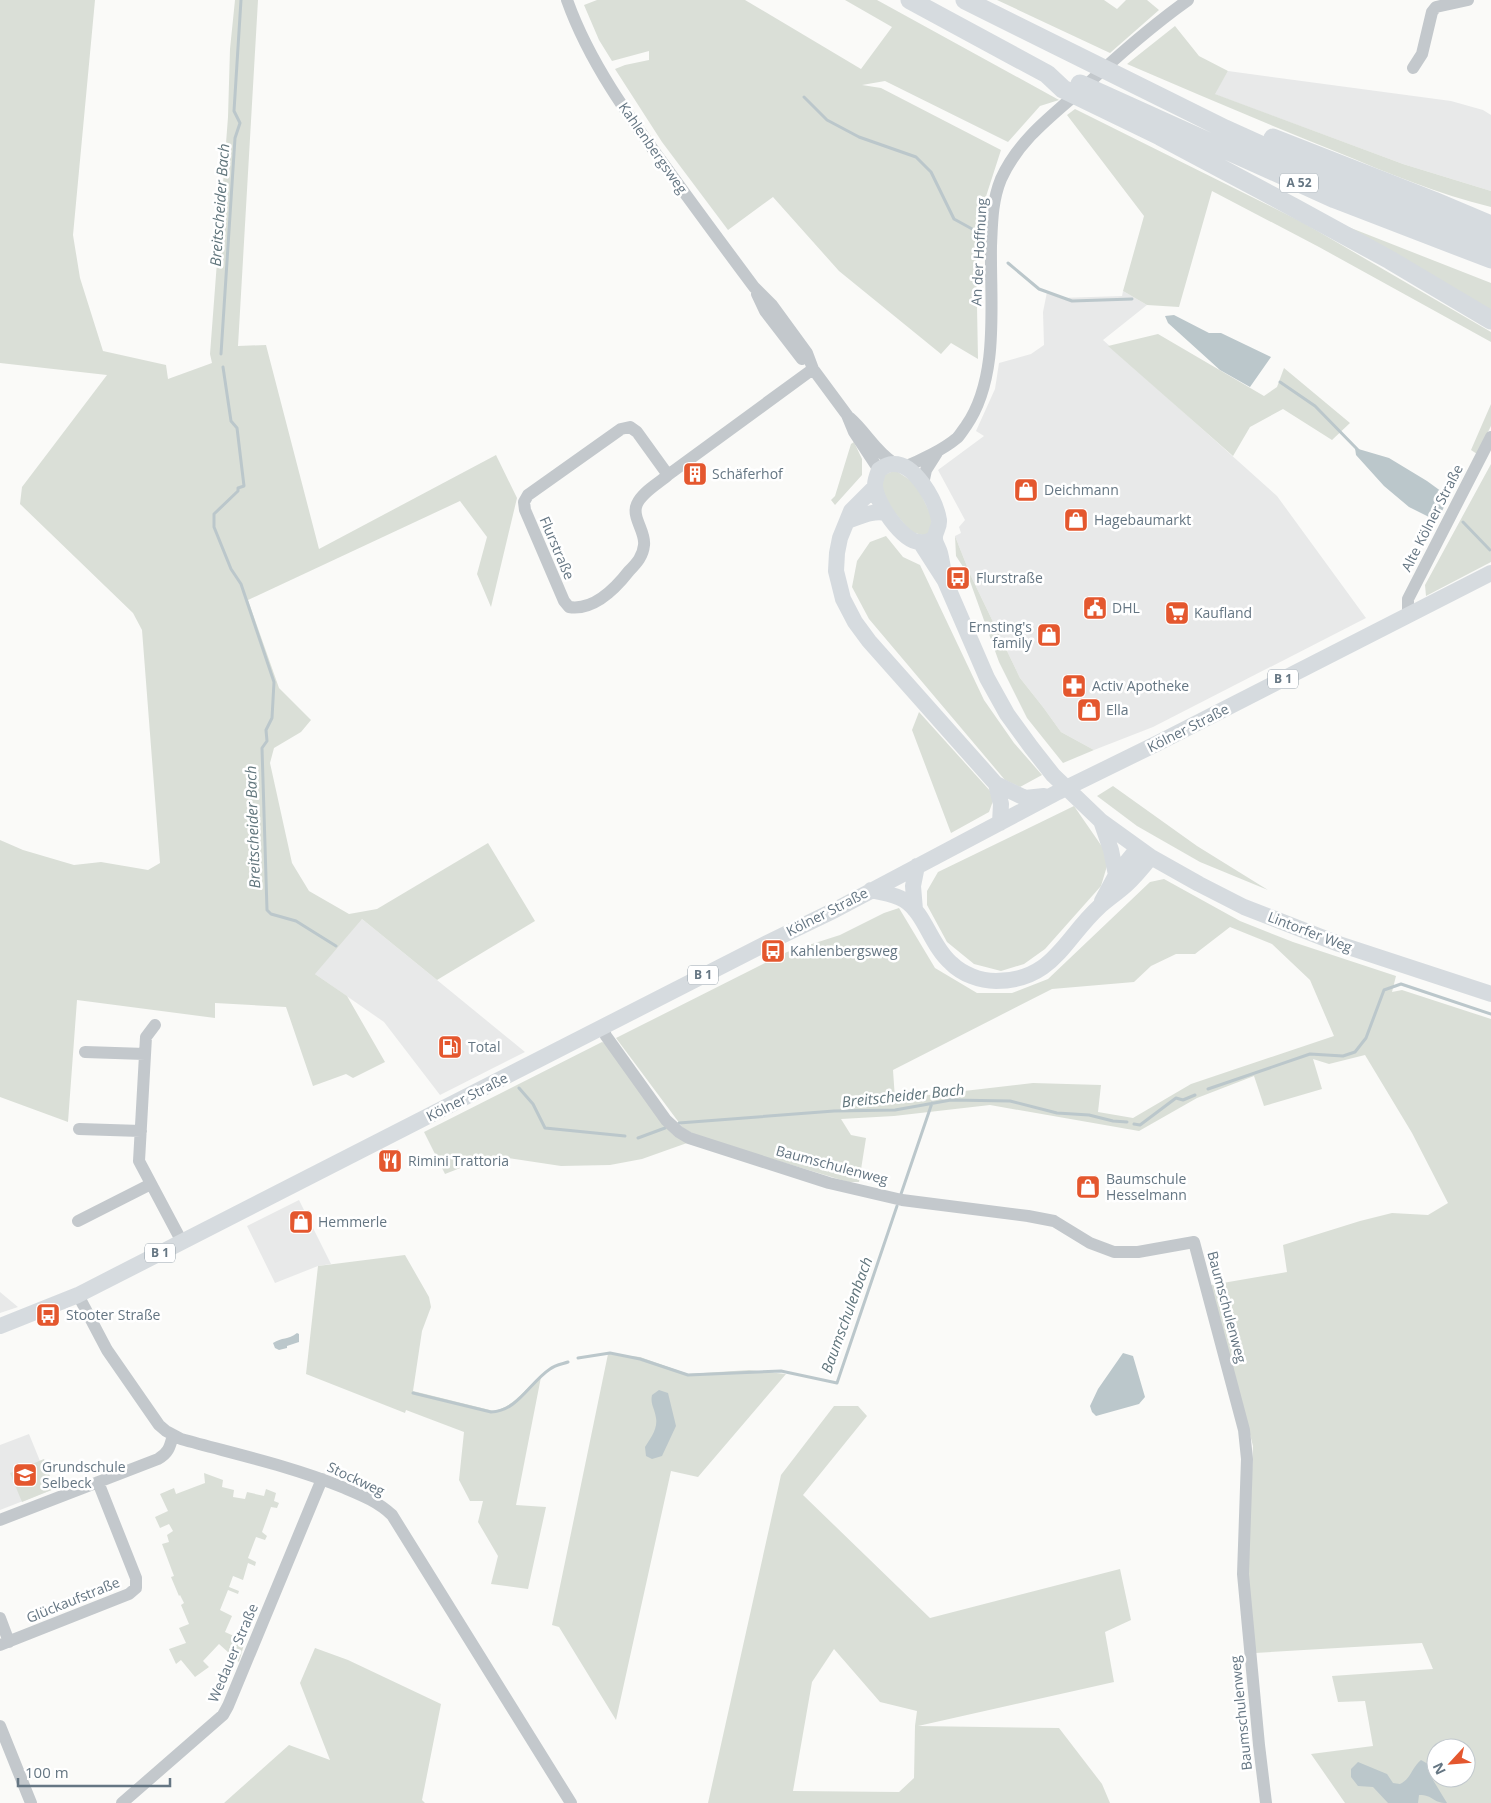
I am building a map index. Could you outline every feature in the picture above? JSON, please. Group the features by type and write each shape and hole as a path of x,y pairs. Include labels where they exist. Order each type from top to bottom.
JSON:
{"highway":[{"path":"910,0 1105,103 1160,136 1390,260 1491,320"},
{"name":"A 52","path":"965,0 1225,129 1340,181 1491,241"},
{"path":"1130,82 1491,225"},
{"name":"A 52","path":"1105,103 1335,199 1491,259"},
{"path":"1160,136 1392,235 1491,273"},
{"path":"1434,201 1491,215"}],"main road":[{"name":"Kahlenbergsweg","path":"892,467 914,474 923,484 933,503 939,522 927,540"},
{"path":"892,467 875,487 850,511 840,538 837,553 836,571 843,599 855,622 869,640 996,784 1025,798 1039,797 1058,792"},
{"path":"875,487 886,513 904,535 927,540 987,678 1007,714 1031,747 1053,775 1100,821 1145,853"},
{"path":"847,522 878,511 886,513"},
{"name":"Kölner Straße","path":"0,1326 78,1295 871,890 1058,792 1491,573"},
{"path":"996,784 1001,804 1000,823"},
{"path":"1100,821 1113,858 1116,875"},
{"path":"871,890 905,900 915,910 937,948 952,964 972,976 990,981 1010,981 1032,974 1049,962 1069,943 1098,908 1116,875 1145,853"},
{"path":"1098,908 1125,886 1145,853"},
{"name":"Lintorfer Weg","path":"1145,853 1237,903 1299,929 1491,994"},
{"path":"915,910 913,886 917,866"}],"street":[{"name":"Kahlenbergsweg","path":"567,0 585,43 606,80 645,139 754,287 765,311 800,357 813,369 847,415 854,432 892,467"},
{"name":"An der Hoffnung","path":"892,467 938,451 958,437 981,399 988,372 991,339 990,284 994,198 1001,179 1015,152 1031,134 1120,54 1158,21 1188,0"},
{"path":"1413,68 1422,54 1432,12 1436,7 1468,0"},
{"name":"Flurstraße","path":"668,475 637,432 630,427 621,429 528,494 524,502 524,510 564,601 569,608 578,609 602,598 617,586 643,555 645,542 636,513 637,504 643,496 668,475 813,369"},
{"name":"Alte Kölner Straße","path":"1408,615 1408,599 1491,437"},
{"name":"An der Hoffnung","path":"923,484 926,470 938,451"},
{"path":"155,1025 146,1037 139,1161 182,1242"},
{"name":"Baumschulenweg","path":"602,1027 606,1036 666,1120 689,1138 829,1182 902,1200 1054,1221 1090,1243 1114,1252 1138,1252 1194,1242 1244,1430 1247,1458 1243,1574 1266,1803"},
{"path":"85,1052 145,1054"},
{"path":"79,1129 141,1131"},
{"path":"78,1221 151,1184"},
{"name":"Stockweg","path":"78,1295 94,1328 116,1363 159,1425 173,1435 181,1439 296,1470 322,1479 380,1504 392,1515 571,1803"},
{"path":"0,1520 165,1455 170,1448 173,1435"},
{"name":"Wedauer Straße","path":"122,1803 223,1714 228,1706 322,1479"},
{"name":"Glückaufstraße","path":"5,1644 129,1594 136,1588 136,1578 98,1482"},
{"path":"0,1618 5,1644"},
{"path":"0,1726 31,1803"}],"shaded area":[{"path":"0,0 95,0 73,235 80,278 103,351 166,365 168,379 212,363 210,354 228,117 230,49 235,0 258,0 238,346 266,345 319,549 496,455 517,498 491,607 477,574 487,537 460,501 248,600 279,688 311,720 301,732 274,748 270,763 292,863 309,891 349,914 377,909 488,843 535,921 437,980 362,919 315,974 347,996 385,1062 353,1078 346,1074 313,1086 286,1007 215,1003 215,1018 77,1000 68,1122 0,1097 0,840 23,850 74,865 101,862 148,870 160,863 142,630 133,613 20,504 22,487 107,375 0,363"},
{"path":"597,0 745,0 861,69 892,27 845,0 877,0 1059,100 1040,106 1008,142 885,81 862,85 881,88 1001,150 980,215 976,254 978,359 951,343 941,354 839,271 773,197 728,230 662,142 615,69 649,60 649,51 612,61 599,40 584,5"},
{"path":"997,0 1104,0 1117,9 1126,0 1147,0 1159,10 1110,53"},
{"path":"1175,26 1199,56 1228,71 1215,94 1403,164 1491,191 1491,207 1452,196 1394,175 1127,64"},
{"path":"1228,71 1451,101 1483,110 1491,115 1491,191 1403,164 1214,94"},
{"path":"1075,109 1302,222 1491,332 1491,342 1319,247 1212,191 1179,307 1147,305 1123,291 1144,216 1067,115"},
{"path":"1328,219 1491,283 1491,314"},
{"path":"1123,291 1147,305 1103,340 1277,496 1366,618 1153,727 1094,750 1061,732 1020,678 970,574 955,536 961,533 959,527 965,520 938,470 984,436 976,431 995,389 999,363 1031,354 1044,345 1043,312 1047,292 1060,298 1122,296"},
{"path":"1174,315 1209,333 1221,333 1271,357 1250,387 1220,370 1168,323 1165,316"},
{"path":"1158,334 1264,396 1277,387 1284,368 1350,423 1332,440 1283,409 1250,427 1233,456 1108,346"},
{"path":"1491,404 1491,426 1477,454 1471,450"},
{"path":"854,442 862,459 862,475 835,505 831,500 835,496 851,444"},
{"path":"1355,448 1389,458 1449,497 1437,521 1409,507 1384,486 1356,455"},
{"path":"1491,464 1491,562 1426,596 1425,585"},
{"path":"891,472 898,472 916,484 932,517 930,537 911,532 884,500 881,478"},
{"path":"886,536 903,557 920,565 984,700 1014,743 1042,775 1020,787 1005,780 869,619 852,587 857,561 870,542"},
{"path":"955,536 970,574 1020,678 1061,732 1094,750 1063,763 1027,718 999,662 967,573 956,556"},
{"path":"919,712 992,793 993,801 989,812 951,833 912,730"},
{"path":"1113,786 1197,846 1268,890 1200,862 1137,826 1097,796"},
{"path":"1074,806 1103,848 1107,866 1101,886 1045,949 1024,964 1001,971 974,964 947,942 927,905 927,891 938,872"},
{"path":"1164,879 1240,921 1293,942 1396,976 1392,992 1402,990 1491,1019 1491,1803 1345,1803 1311,1754 1373,1746 1365,1701 1338,1702 1332,1676 1433,1669 1422,1643 1255,1653 1248,1570 1253,1446 1211,1285 1287,1272 1283,1245 1392,1213 1428,1215 1448,1203 1412,1133 1365,1055 1329,1064 1313,1059 1322,1089 1264,1106 1254,1076 1197,1098 1139,1131 990,1105 894,1116 841,1119 851,1135 866,1138 859,1182 848,1182 699,1137 683,1128 616,1038 787,952 840,935 884,913 899,908 935,968 977,993 1012,993 1048,979 1150,882","holes":["1230,927 1272,944 1310,980 1334,1036 1191,1084 1133,1118 1098,1112 1101,1085 1033,1083 895,1099 893,1070 1052,989 1134,982 1151,966 1176,954 1195,954"]},
{"path":"362,919 525,1052 440,1095 384,1022 315,974 292,961"},
{"path":"602,1042 609,1045 687,1143 642,1159 610,1165 561,1166 501,1157 473,1163 445,1174 424,1132"},
{"path":"299,1200 331,1264 318,1266 275,1283 247,1226"},
{"path":"405,1255 429,1297 431,1307 422,1331 413,1391 494,1411 502,1409 514,1401 541,1377 516,1505 546,1507 528,1589 491,1584 498,1556 478,1522 483,1501 470,1501 459,1480 464,1432 406,1410 405,1413 306,1374 318,1266"},
{"path":"0,1292 18,1307 0,1313"},
{"path":"297,1333 299,1334 299,1342 279,1350 275,1348 273,1343"},
{"path":"1123,1353 1133,1356 1145,1397 1139,1404 1096,1416 1090,1406 1098,1389"},
{"path":"608,1354 640,1357 688,1374 749,1370 786,1374 698,1477 671,1471 616,1720 559,1627 552,1625"},
{"path":"659,1390 668,1393 676,1426 662,1456 652,1459 646,1456 645,1447 656,1426 652,1395"},
{"path":"834,1406 858,1406 867,1416 803,1495 930,1618 1120,1569 1131,1620 1105,1632 1114,1682 918,1726 1059,1728 1102,1784 1110,1803 708,1803 781,1475","holes":["834,1649 880,1702 917,1711 914,1778 899,1792 793,1791 812,1682"]},
{"name":"Grundschule Selbeck","path":"29,1434 40,1461 44,1459 54,1489 0,1510 0,1445"},
{"path":"44,1459 54,1489 22,1502 10,1473"},
{"path":"204,1473 223,1480 222,1487 234,1490 233,1497 245,1499 247,1492 264,1496 266,1489 276,1493 274,1501 279,1503 277,1508 271,1507 262,1532 267,1536 265,1540 256,1537 248,1558 256,1562 255,1566 248,1563 243,1580 233,1576 229,1587 239,1591 238,1594 228,1590 220,1610 232,1616 225,1632 245,1641 239,1662 219,1644 203,1661 209,1667 195,1677 181,1660 176,1664 169,1649 186,1643 179,1628 189,1624 181,1605 184,1603 171,1577 174,1576 162,1544 169,1542 167,1535 173,1531 169,1524 160,1528 155,1517 168,1511 160,1494 174,1488 176,1494 205,1483"},
{"path":"315,1648 348,1660 441,1704 422,1800 425,1803 224,1803 289,1745 330,1760 300,1683"},
{"path":"1421,1760 1426,1763 1426,1788 1438,1788 1447,1803 1438,1802 1428,1796 1419,1795 1418,1803 1388,1803 1373,1787 1358,1786 1351,1777 1351,1769 1358,1762 1387,1774 1393,1783 1400,1784 1407,1779"}],"waterway":[{"name":"Breitscheider Bach","path":"221,354 235,138 240,123 234,111 241,0"},
{"path":"804,97 827,120 859,137 916,157 931,172 954,219 974,230"},
{"path":"1008,263 1039,289 1072,301 1132,299"},
{"name":"Breitscheider Bach","path":"223,367 231,421 237,428 244,486 238,488 238,491 214,514 214,527 231,569 241,584 274,682 272,718 266,730 267,741 262,748 267,910 271,914 296,921 336,946"},
{"path":"1280,382 1315,406 1358,450"},
{"path":"1463,522 1490,550"},
{"name":"Breitscheider Bach","path":"1208,1089 1310,1054 1343,1056 1355,1052 1366,1038 1384,990 1401,984 1491,1014"},
{"name":"Breitscheider Bach","path":"519,1088 533,1104 545,1128 625,1136"},
{"name":"Breitscheider Bach","path":"1134,1124 1140,1125 1176,1098 1183,1100 1195,1095"},
{"name":"Breitscheider Bach","path":"679,1123 834,1111 895,1110 951,1100 1010,1101 1057,1113 1089,1115 1113,1121 1127,1122"},
{"name":"Baumschulenbach","path":"901,1194 932,1103"},
{"name":"Breitscheider Bach","path":"638,1138 665,1128"},
{"name":"Baumschulenbach","path":"578,1358 610,1353 640,1359 688,1375 781,1371 837,1383 897,1206"},
{"name":"Baumschulenbach","path":"413,1393 491,1412 509,1407 550,1369 568,1362"}],"place":[{"name":"Schäferhof","path":"695,474"},
{"name":"Deichmann","path":"1026,490"},
{"name":"Hagebaumarkt","path":"1076,520"},
{"name":"Flurstraße","path":"958,578"},
{"name":"DHL","path":"1095,608"},
{"name":"Kaufland","path":"1177,613"},
{"name":"Ernsting's family","path":"1049,635"},
{"name":"Activ Apotheke","path":"1074,686"},
{"name":"Ella","path":"1089,710"},
{"name":"Kahlenbergsweg","path":"773,951"},
{"name":"Total","path":"450,1047"},
{"name":"Rimini Trattoria","path":"390,1161"},
{"name":"Baumschule Hesselmann","path":"1088,1187"},
{"name":"Hemmerle","path":"301,1222"},
{"name":"Stooter Straße","path":"48,1315"},
{"name":"Grundschule Selbeck","path":"25,1475"}]}
